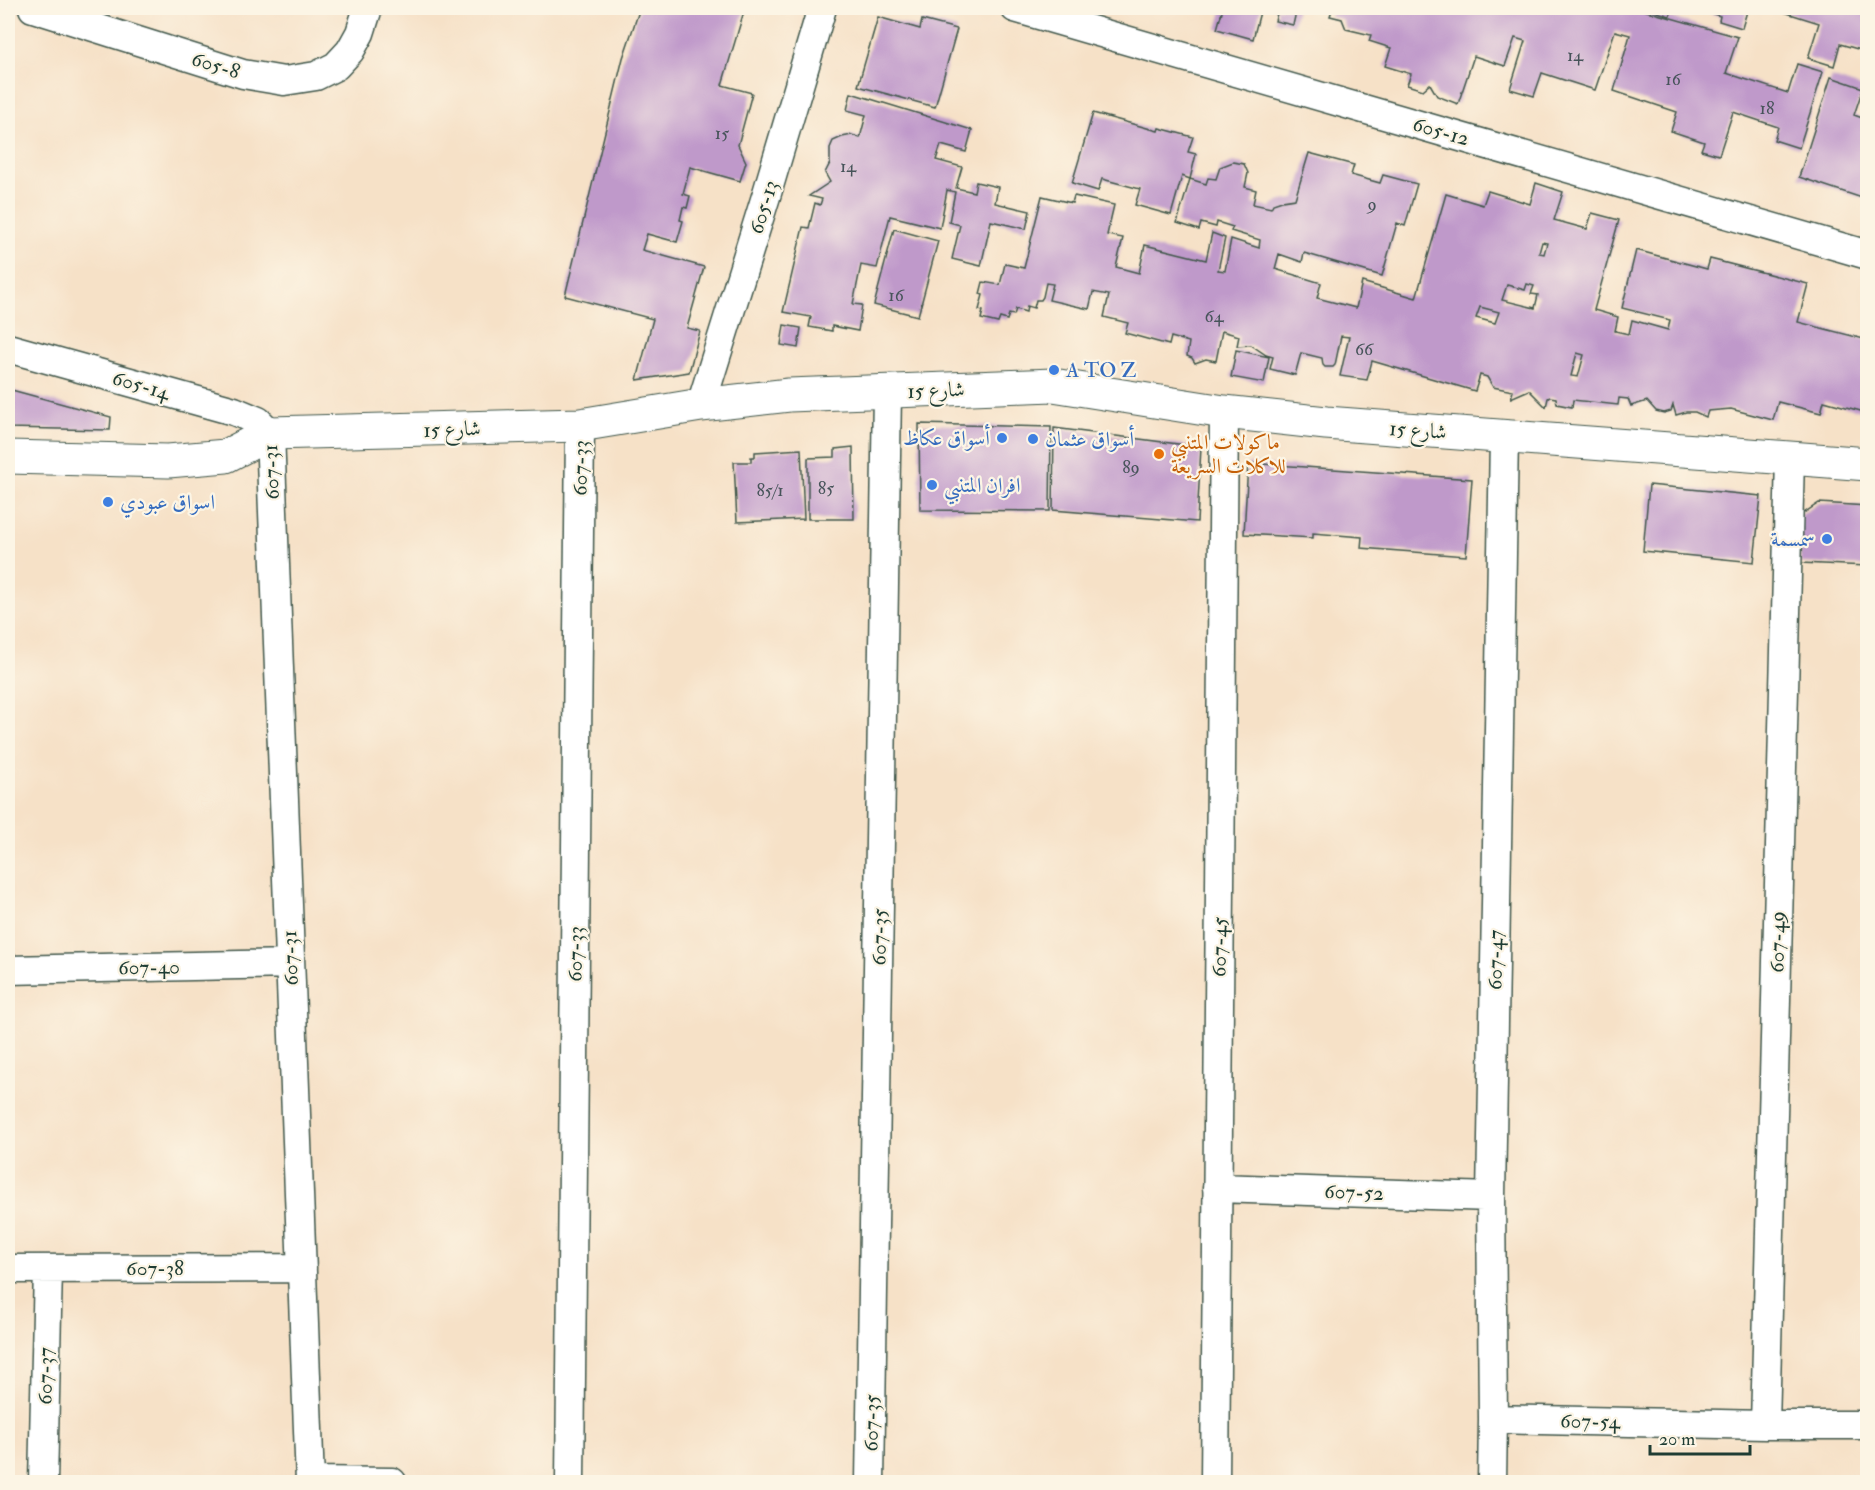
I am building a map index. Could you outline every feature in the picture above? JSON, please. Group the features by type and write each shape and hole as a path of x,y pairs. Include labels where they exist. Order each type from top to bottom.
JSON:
{"street":[{"name":"605-8","path":"33,8 243,74 284,81 316,76 336,66 350,51 360,33 368,8"},
{"name":"605-13","path":"701,405 822,8"},
{"name":"605-12","path":"1015,8 1868,255"},
{"name":"605-14","path":"8,348 234,411 258,422 270,433"},
{"name":"شارع 15","path":"8,457 168,461 226,456 270,433 580,425 701,405 789,394 1053,385 1224,412 1326,423 1868,464"},
{"name":"607-35","path":"870,1482 887,392"},
{"name":"607-45","path":"1215,1482 1224,412"},
{"name":"607-33","path":"570,1482 580,425"},
{"name":"607-31","path":"270,433 310,1482"},
{"name":"607-47","path":"1492,1482 1491,1197 1504,437"},
{"name":"607-49","path":"1765,1425 1790,458"},
{"name":"607-40","path":"8,970 290,964"},
{"name":"607-52","path":"1217,1188 1491,1197"},
{"name":"607-38","path":"8,1269 302,1268"},
{"name":"607-37","path":"43,1482 48,1269"},
{"name":"607-54","path":"1493,1419 1868,1425"},
{"path":"310,1482 392,1482"}],"building":[{"path":"640,8 745,8 722,85 752,93 738,145 746,162 740,181 690,167 683,194 690,196 687,208 683,207 680,220 683,221 677,242 647,234 642,250 704,267 687,328 700,331 689,372 637,380 653,319 565,296 623,58"},
{"path":"1223,8 1261,8 1253,39 1217,29"},
{"path":"1273,8 1297,8 1293,25 1275,21 1278,10"},
{"path":"1327,8 1636,8 1738,37 1726,73 1788,93 1797,64 1823,72 1799,148 1774,140 1778,127 1733,112 1719,155 1701,150 1704,142 1671,131 1677,112 1614,91 1630,35 1615,31 1595,90 1542,73 1534,96 1510,89 1525,41 1515,38 1505,66 1474,56 1458,104 1437,96 1430,84 1423,90 1407,85 1411,74 1385,66 1391,48 1369,41 1371,35 1346,29 1342,19 1330,16 1332,10"},
{"path":"1645,8 1673,8 1670,16"},
{"path":"1694,8 1748,8 1742,28 1719,21 1720,16"},
{"path":"1771,8 1868,8 1868,52 1840,44 1834,66 1808,58 1819,23"},
{"path":"878,17 920,29 922,20 957,29 935,107 858,86"},
{"path":"1831,77 1863,88 1854,115 1868,120 1868,200 1799,177"},
{"path":"851,93 972,130 966,152 941,145 936,160 962,167 956,188 974,192 976,182 998,187 995,203 1030,211 1026,229 991,221 981,266 952,259 960,225 949,222 955,192 947,190 940,228 890,216 877,268 861,265 853,304 862,305 858,331 832,326 832,331 809,327 811,317 783,312 803,227 809,228 815,203 820,205 822,199 809,196 830,182 825,173 830,163 830,148 833,141 852,135 860,138 866,115 847,110"},
{"path":"1093,113 1158,131 1159,128 1193,137 1188,152 1196,154 1190,179 1182,176 1171,215 1135,205 1140,189 1102,179 1098,191 1072,183"},
{"path":"1309,153 1354,165 1351,175 1380,183 1383,175 1417,184 1405,226 1397,223 1382,276 1304,253 1302,262 1279,254 1275,269 1321,283 1317,298 1356,308 1362,282 1416,298 1446,194 1483,205 1488,191 1530,204 1536,183 1563,192 1554,220 1587,229 1592,213 1619,220 1594,310 1618,317 1615,331 1629,334 1632,320 1668,330 1670,320 1622,308 1636,250 1707,269 1710,259 1808,284 1798,322 1868,340 1868,413 1824,401 1821,413 1778,402 1773,420 1731,409 1708,411 1706,417 1695,412 1676,415 1673,405 1671,411 1664,413 1656,411 1647,401 1631,406 1628,399 1619,398 1618,405 1573,400 1572,407 1557,404 1556,398 1550,397 1546,407 1529,390 1511,398 1513,391 1493,387 1487,377 1480,375 1475,391 1372,361 1367,380 1340,376 1349,337 1341,336 1333,367 1325,367 1322,358 1301,353 1295,375 1270,369 1273,357 1251,345 1237,346 1239,336 1222,331 1216,361 1206,359 1195,363 1187,356 1189,342 1171,337 1169,345 1125,333 1128,323 1104,317 1109,295 1093,292 1089,309 1049,300 1053,284 1046,283 1043,297 1041,300 1036,300 1034,308 1027,306 1026,312 1016,309 1014,315 1009,314 1007,320 1000,318 998,323 981,319 983,311 979,310 983,295 980,294 983,282 1000,285 1005,264 1024,268 1042,196 1072,203 1074,196 1114,205 1107,235 1123,238 1116,267 1139,273 1145,245 1206,260 1212,233 1225,238 1218,270 1225,271 1231,239 1259,248 1260,240 1231,231 1233,227 1217,222 1216,227 1201,223 1199,230 1177,223 1190,179 1206,184 1208,178 1216,179 1220,167 1233,162 1244,164 1248,173 1245,187 1256,190 1253,204 1271,208 1273,204 1295,199","holes":["1542,242 1547,243 1544,254 1539,253","1527,284 1534,286 1531,294 1538,295 1535,308 1502,300 1507,285 1525,290","1480,307 1499,312 1495,323 1476,318","1577,353 1584,355 1578,377 1571,376"]},
{"path":"894,229 938,241 918,316 874,305"},
{"path":"784,325 801,328 798,348 781,345"},
{"path":"1236,350 1269,357 1264,383 1231,377"},
{"path":"8,389 111,417 110,430 8,428"},
{"path":"919,424 1051,427 1050,511 920,510"},
{"path":"1054,428 1201,447 1197,522 1053,510"},
{"path":"853,447 854,519 808,519 808,458 835,457 835,449"},
{"path":"801,449 804,519 737,522 734,462 751,462 751,457 755,457 755,452"},
{"path":"1248,463 1472,479 1466,556 1361,548 1362,537 1313,533 1313,538 1244,534"},
{"path":"1649,485 1761,496 1754,562 1643,551"},
{"name":"سمسمة","path":"1819,503 1868,506 1868,566 1800,563 1801,515"}],"place":[{"name":"A TO Z","path":"1054,370"},
{"name":"أسواق عكاظ","path":"1002,438"},
{"name":"أسواق عثمان","path":"1033,439"},
{"name":"ماكولات المتنبي للاكلات السريعة","path":"1159,454"},
{"name":"افران المتنبي","path":"932,485"},
{"name":"اسواق عبودي","path":"108,502"},
{"name":"سمسمة","path":"1827,539"}]}
